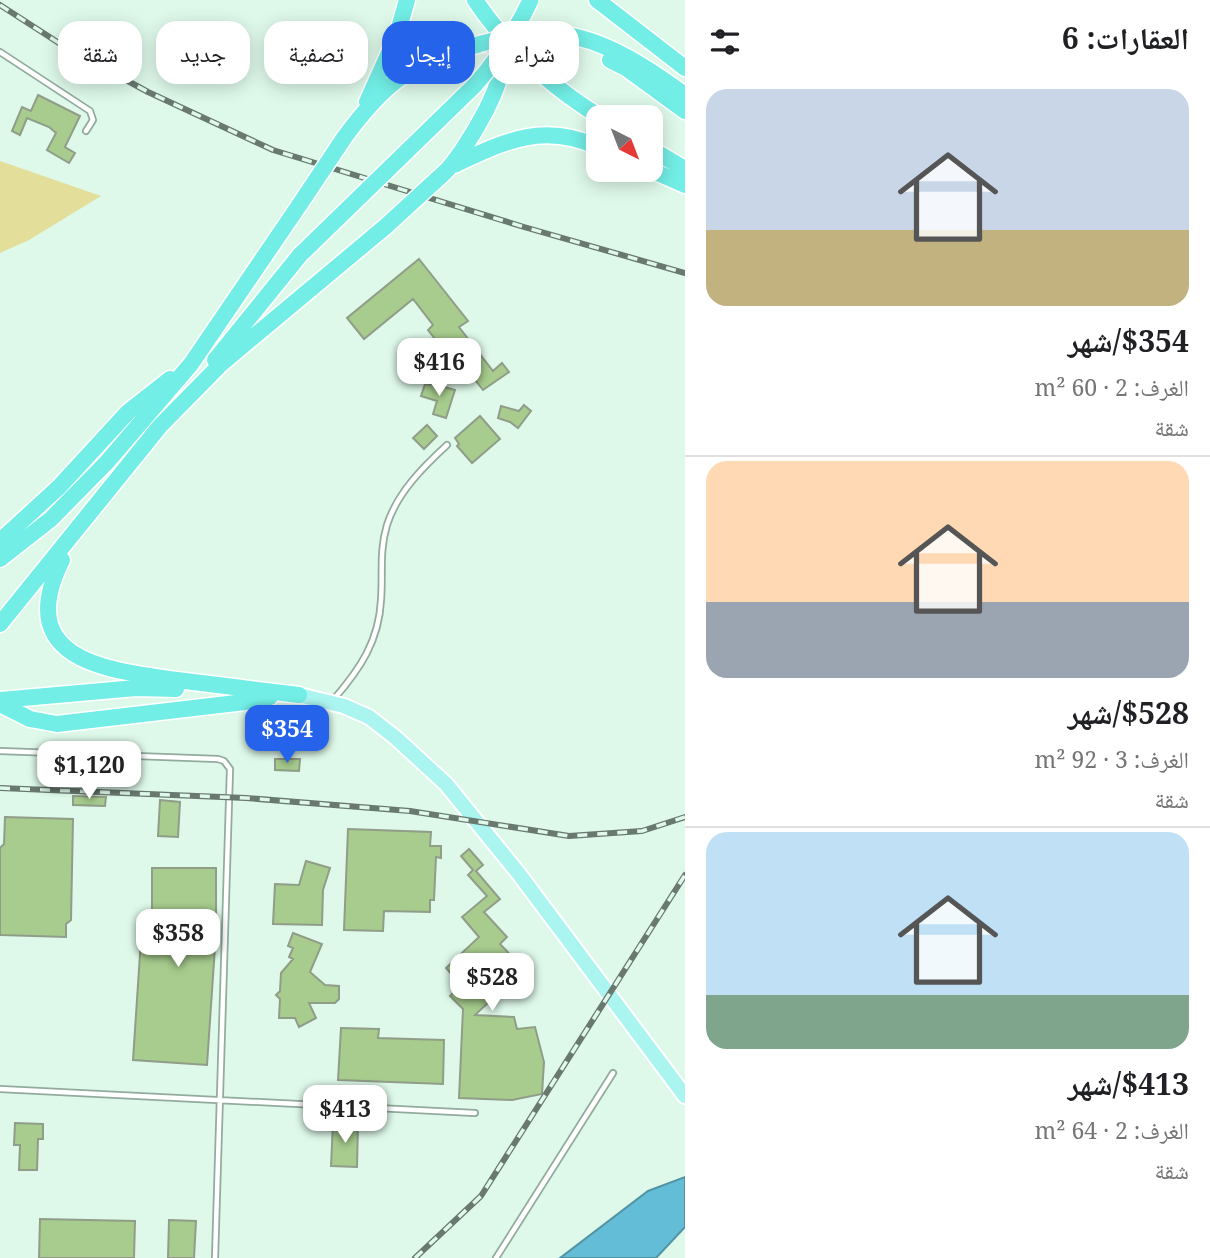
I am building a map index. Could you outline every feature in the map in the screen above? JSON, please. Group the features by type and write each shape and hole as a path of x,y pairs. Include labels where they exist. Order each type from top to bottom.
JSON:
{"highway":[{"path":"359,117 390,52 407,0"},
{"path":"475,0 489,21 529,64 586,107"},
{"path":"0,624 300,255 475,85 497,60 515,32 530,0"},
{"path":"597,0 610,13 685,68"},
{"path":"579,37 639,62 685,95"},
{"path":"0,559 26,540 69,500 107,461 191,364 344,138 359,117 393,81 415,66 442,55 489,43"},
{"path":"480,44 489,45"},
{"path":"579,47 626,68 685,111"},
{"path":"160,426 222,363 448,170 479,127 496,84"},
{"path":"448,170 512,139 558,135 586,143"},
{"path":"663,156 685,169"},
{"path":"663,175 685,185"},
{"path":"0,541 85,460 128,412 191,364"},
{"path":"96,505 51,582 47,603 49,622 59,640 75,656 110,670 299,695"},
{"path":"0,702 136,688 213,690 270,696 299,695"},
{"path":"0,702 30,719 57,724 245,702 270,696"}],"main road":[{"path":"299,695 358,711 381,725 446,784 519,874 685,1096"}],"lane":[{"path":"0,52 90,111 93,120 86,131"},
{"path":"331,702 359,667 376,634 382,599 381,550 387,522 407,487 447,445"},
{"path":"0,751 218,759 227,764 231,798 215,1258"},
{"path":"496,1258 613,1073"},
{"path":"0,1089 222,1098 475,1113"}],"shaded area":[{"path":"0,161 101,196 29,240 0,253"}],"water":[{"path":"685,1177 685,1227 656,1258 560,1258 648,1191"}],"building":[{"path":"38,95 80,116 65,147 75,153 69,163 47,150 56,133 49,127 27,118 20,135 12,131 22,107 31,111"},
{"path":"419,259 468,321 459,327 493,371 502,363 509,372 483,390 460,361 455,364 428,330 433,325 413,299 364,339 347,318"},
{"path":"425,384 455,390 446,418 433,414 437,401 421,396"},
{"path":"524,405 531,411 518,428 498,418 501,406 519,411"},
{"path":"480,416 500,439 472,463 457,446 459,444 455,438"},
{"path":"427,425 437,436 424,449 413,438"},
{"path":"275,759 300,759 299,771 275,770"},
{"path":"73,796 106,797 105,806 73,805"},
{"path":"160,800 180,802 178,837 158,836"},
{"path":"5,817 73,819 71,920 66,924 66,937 0,935 0,848 4,844"},
{"path":"348,829 431,832 430,846 441,846 441,858 436,857 434,900 430,900 430,912 384,911 383,931 344,930"},
{"path":"469,849 483,865 476,871 500,899 484,912 507,937 500,944 524,969 475,1015 514,1017 517,1029 535,1027 544,1062 542,1094 512,1100 459,1098 463,1009 450,996 461,985 446,968 479,937 462,917 487,896 468,875 473,870 461,856"},
{"path":"306,861 330,868 323,890 322,925 273,924 275,884 299,885"},
{"path":"152,868 216,868 216,932 207,1065 133,1060 141,939 152,940"},
{"path":"293,933 322,944 310,972 325,985 339,986 339,999 335,1003 309,1003 316,1018 299,1027 295,1018 279,1018 280,999 276,995 280,991 281,973 293,959 289,957 293,948 288,946"},
{"path":"341,1028 379,1029 378,1038 444,1040 443,1084 338,1080"},
{"path":"15,1123 43,1124 43,1139 38,1139 37,1170 19,1170 20,1145 14,1145"},
{"path":"333,1123 358,1123 357,1167 331,1166"},
{"path":"40,1219 135,1221 134,1258 39,1258"},
{"path":"169,1220 196,1221 194,1258 168,1258"}],"railway":[{"path":"0,5 62,45 148,92 273,150 685,273"},
{"path":"0,788 246,798 410,811 569,836 642,831 685,817"},
{"path":"415,1258 481,1196 685,875"}]}
